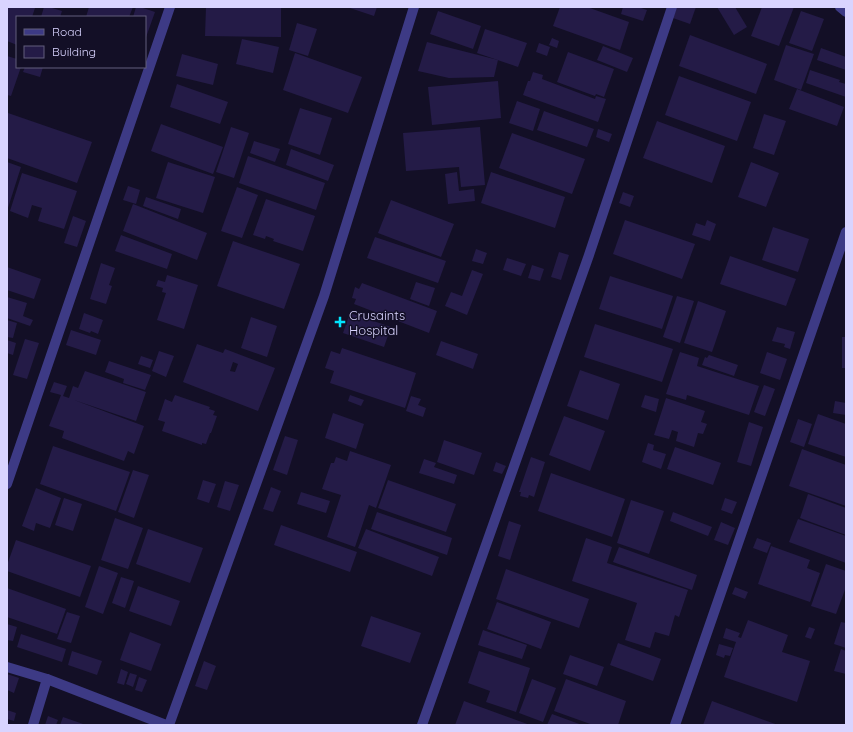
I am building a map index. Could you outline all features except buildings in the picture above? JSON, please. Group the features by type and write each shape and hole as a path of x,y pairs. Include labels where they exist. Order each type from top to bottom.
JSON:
{"street":[{"path":"7,484 170,7"},
{"path":"7,667 47,679 168,725 324,296 414,7"},
{"path":"422,725 589,255 672,7"},
{"path":"840,7 846,12"},
{"path":"675,725 846,232"},
{"path":"33,725 47,679"}],"place":[{"name":"Crusaints Hospital","path":"340,322"}]}
